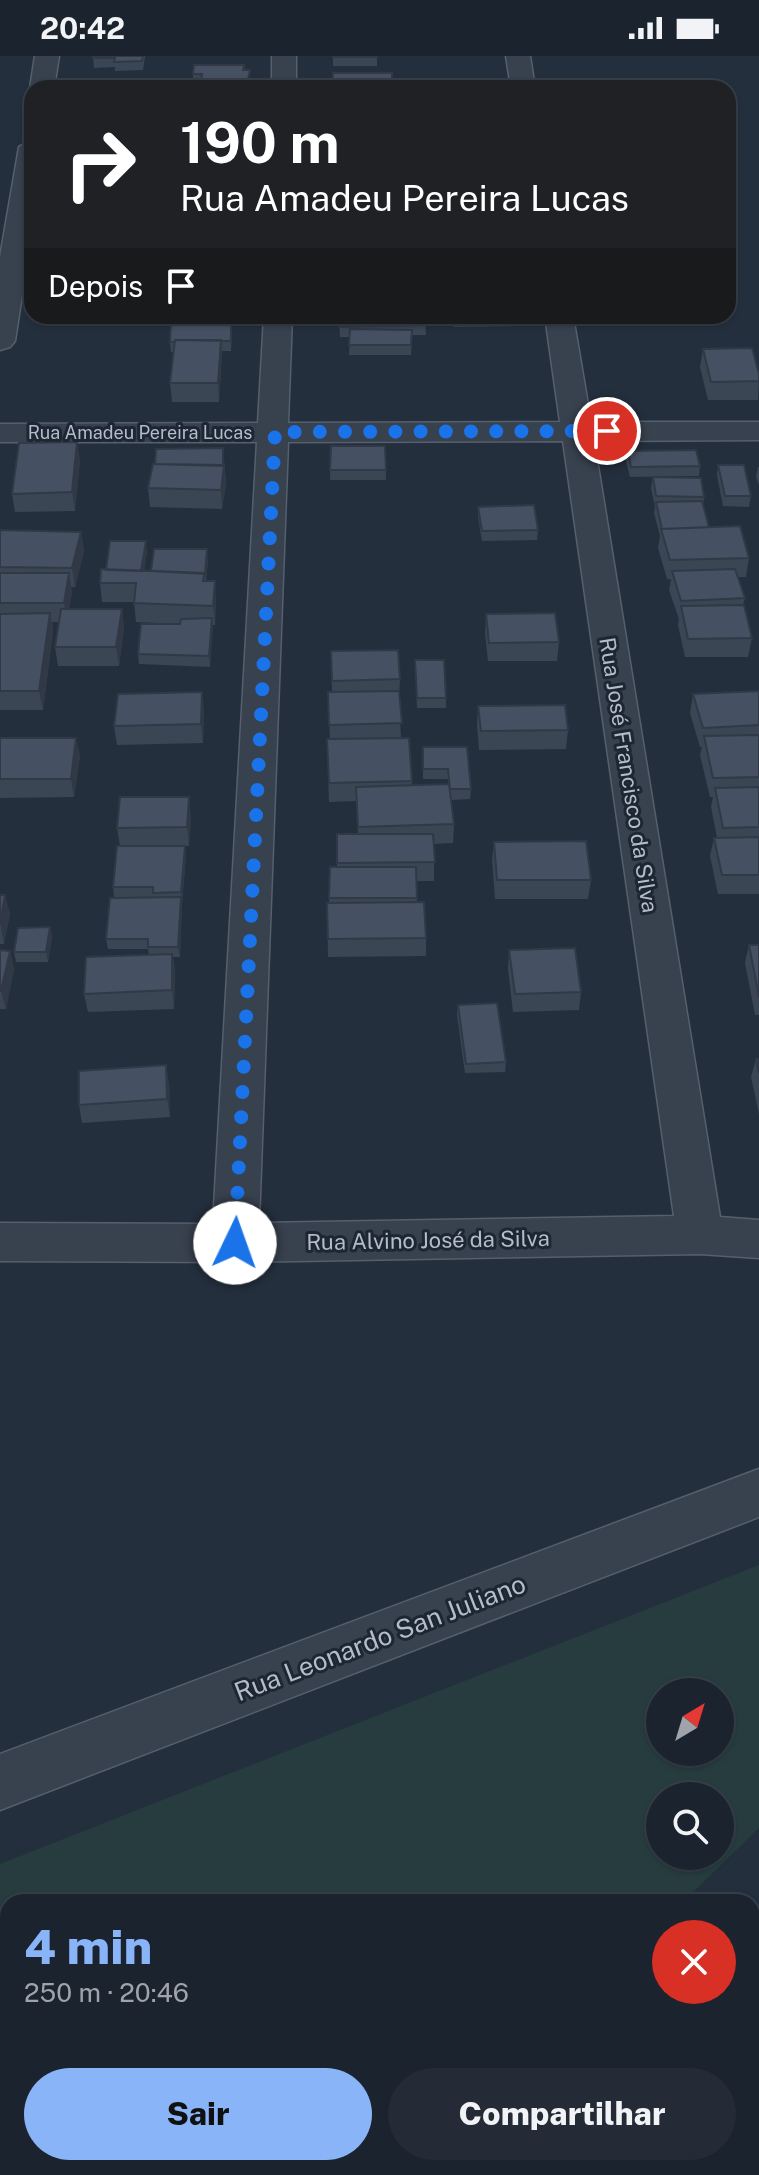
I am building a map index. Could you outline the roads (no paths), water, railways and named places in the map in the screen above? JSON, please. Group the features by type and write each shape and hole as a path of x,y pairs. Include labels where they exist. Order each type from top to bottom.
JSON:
{"street":[{"path":"43,80 47,56"},
{"path":"284,56 284,80"},
{"path":"518,56 522,80"},
{"path":"0,341 24,196"},
{"path":"235,1243 278,324"},
{"name":"Rua José Francisco da Silva","path":"560,324 700,1235"},
{"name":"Rua Amadeu Pereira Lucas","path":"0,433 759,431"},
{"name":"Rua Alvino José da Silva","path":"0,1242 235,1243 700,1235 759,1239"},
{"name":"Rua Leonardo San Juliano","path":"0,1782 759,1493"}]}
